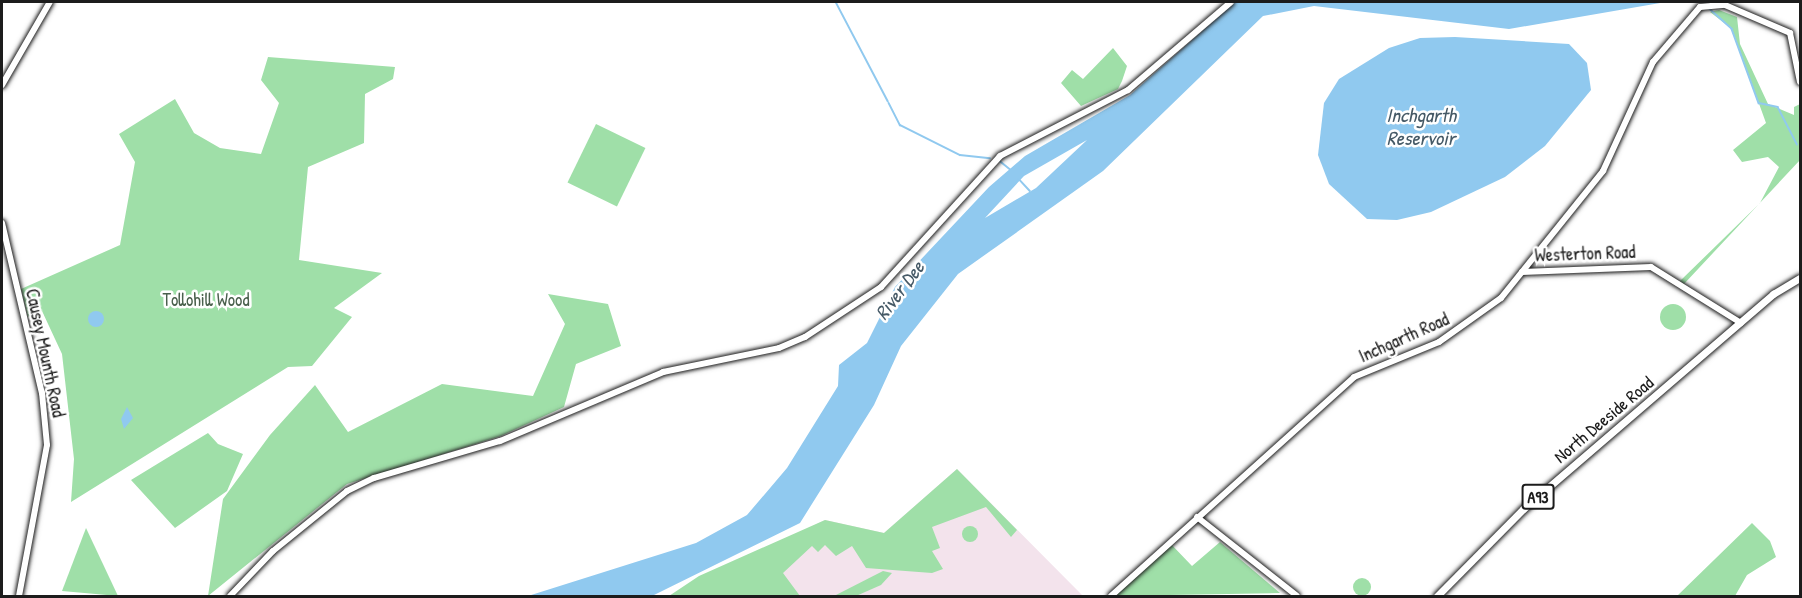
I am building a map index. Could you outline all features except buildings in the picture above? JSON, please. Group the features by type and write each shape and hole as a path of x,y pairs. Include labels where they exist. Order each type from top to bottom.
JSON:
{"main road":[{"name":"North Deeside Road","path":"1437,597 1523,509 1741,323 1800,278"}],"street":[{"path":"2,85 50,2"},
{"path":"230,597 273,551 360,485 500,441 663,372 771,350 805,337 882,287 1000,156 1128,90 1231,2"},
{"name":"Inchgarth Road","path":"1111,597 1354,377 1454,334 1501,298 1603,171 1653,62 1700,7 1725,5 1790,33 1800,82"},
{"name":"Causey Mounth Road","path":"2,223 42,393 48,454 19,597"},
{"name":"Westerton Road","path":"1522,272 1648,267 1741,323"},
{"path":"1197,517 1296,595"}],"shaded area":[{"path":"957,469 1083,596 669,596 825,520 884,533"}],"green space":[{"path":"1719,10 1737,17 1740,44 1768,104 1794,115 1794,107 1800,104 1800,160 1760,202 1779,167 1768,157 1742,162 1733,150 1766,123 1732,29 1710,12"},
{"path":"1113,48 1127,66 1118,89 1081,106 1061,83 1072,70 1083,79"},
{"name":"Tollohill Wood","path":"268,57 395,67 393,79 365,94 364,143 308,167 299,260 382,273 334,308 352,317 312,366 288,367 71,502 74,459 62,354 42,311 28,317 21,289 120,245 135,162 119,134 175,99 194,133 220,148 261,154 279,103 261,80"},
{"path":"596,124 645,148 617,207 568,182"},
{"path":"1757,206 1684,284 1680,281"},
{"path":"548,294 608,304 621,346 576,364 564,407 501,436 347,484 208,596 223,499 270,435 315,385 348,432 442,384 533,396 565,324"},
{"path":"1673,304 1682,308 1686,317 1682,326 1673,330 1664,326 1660,317 1664,308"},
{"path":"208,433 218,444 243,454 227,491 175,528 131,480"},
{"path":"957,469 1017,530 1011,537 986,507 932,527 940,548 932,551 943,569 932,573 866,568 852,546 836,556 825,545 818,552 812,546 783,573 800,596 669,596 699,576 825,520 884,533"},
{"path":"1752,523 1770,541 1776,557 1747,575 1735,596 1677,596"},
{"path":"970,526 976,528 978,534 976,540 970,542 964,540 962,534 964,528"},
{"path":"86,528 118,596 62,591"},
{"path":"1169,542 1192,566 1220,542 1280,593 1111,596"},
{"path":"883,571 892,573 881,585 856,596 834,596"},
{"path":"1362,578 1368,581 1371,587 1368,593 1362,596 1356,593 1353,587 1356,581"}],"water":[{"name":"River Dee","path":"1235,2 1666,2 1509,29 1314,6 1263,16 1103,171 958,274 901,346 874,405 800,523 652,596 528,596 696,543 747,515 787,468 838,386 839,365 867,343 895,287 989,187 1025,156 1130,95","holes":["1087,140 1036,188 985,218 1024,176"]},
{"name":"Inchgarth Reservoir","path":"1455,37 1569,44 1587,63 1591,90 1545,146 1505,177 1431,212 1397,220 1367,219 1329,184 1318,155 1324,103 1339,79 1389,48 1420,38"},
{"path":"96,311 104,319 96,327 88,319"},
{"path":"127,407 133,418 124,429 121,419"}],"waterway":[{"path":"836,2 888,101"},
{"path":"1710,9 1732,29 1759,103 1778,107 1797,144"},
{"path":"889,103 900,125 960,155 990,158"},
{"path":"1000,161 1010,169"},
{"path":"1019,179 1030,191"}]}
